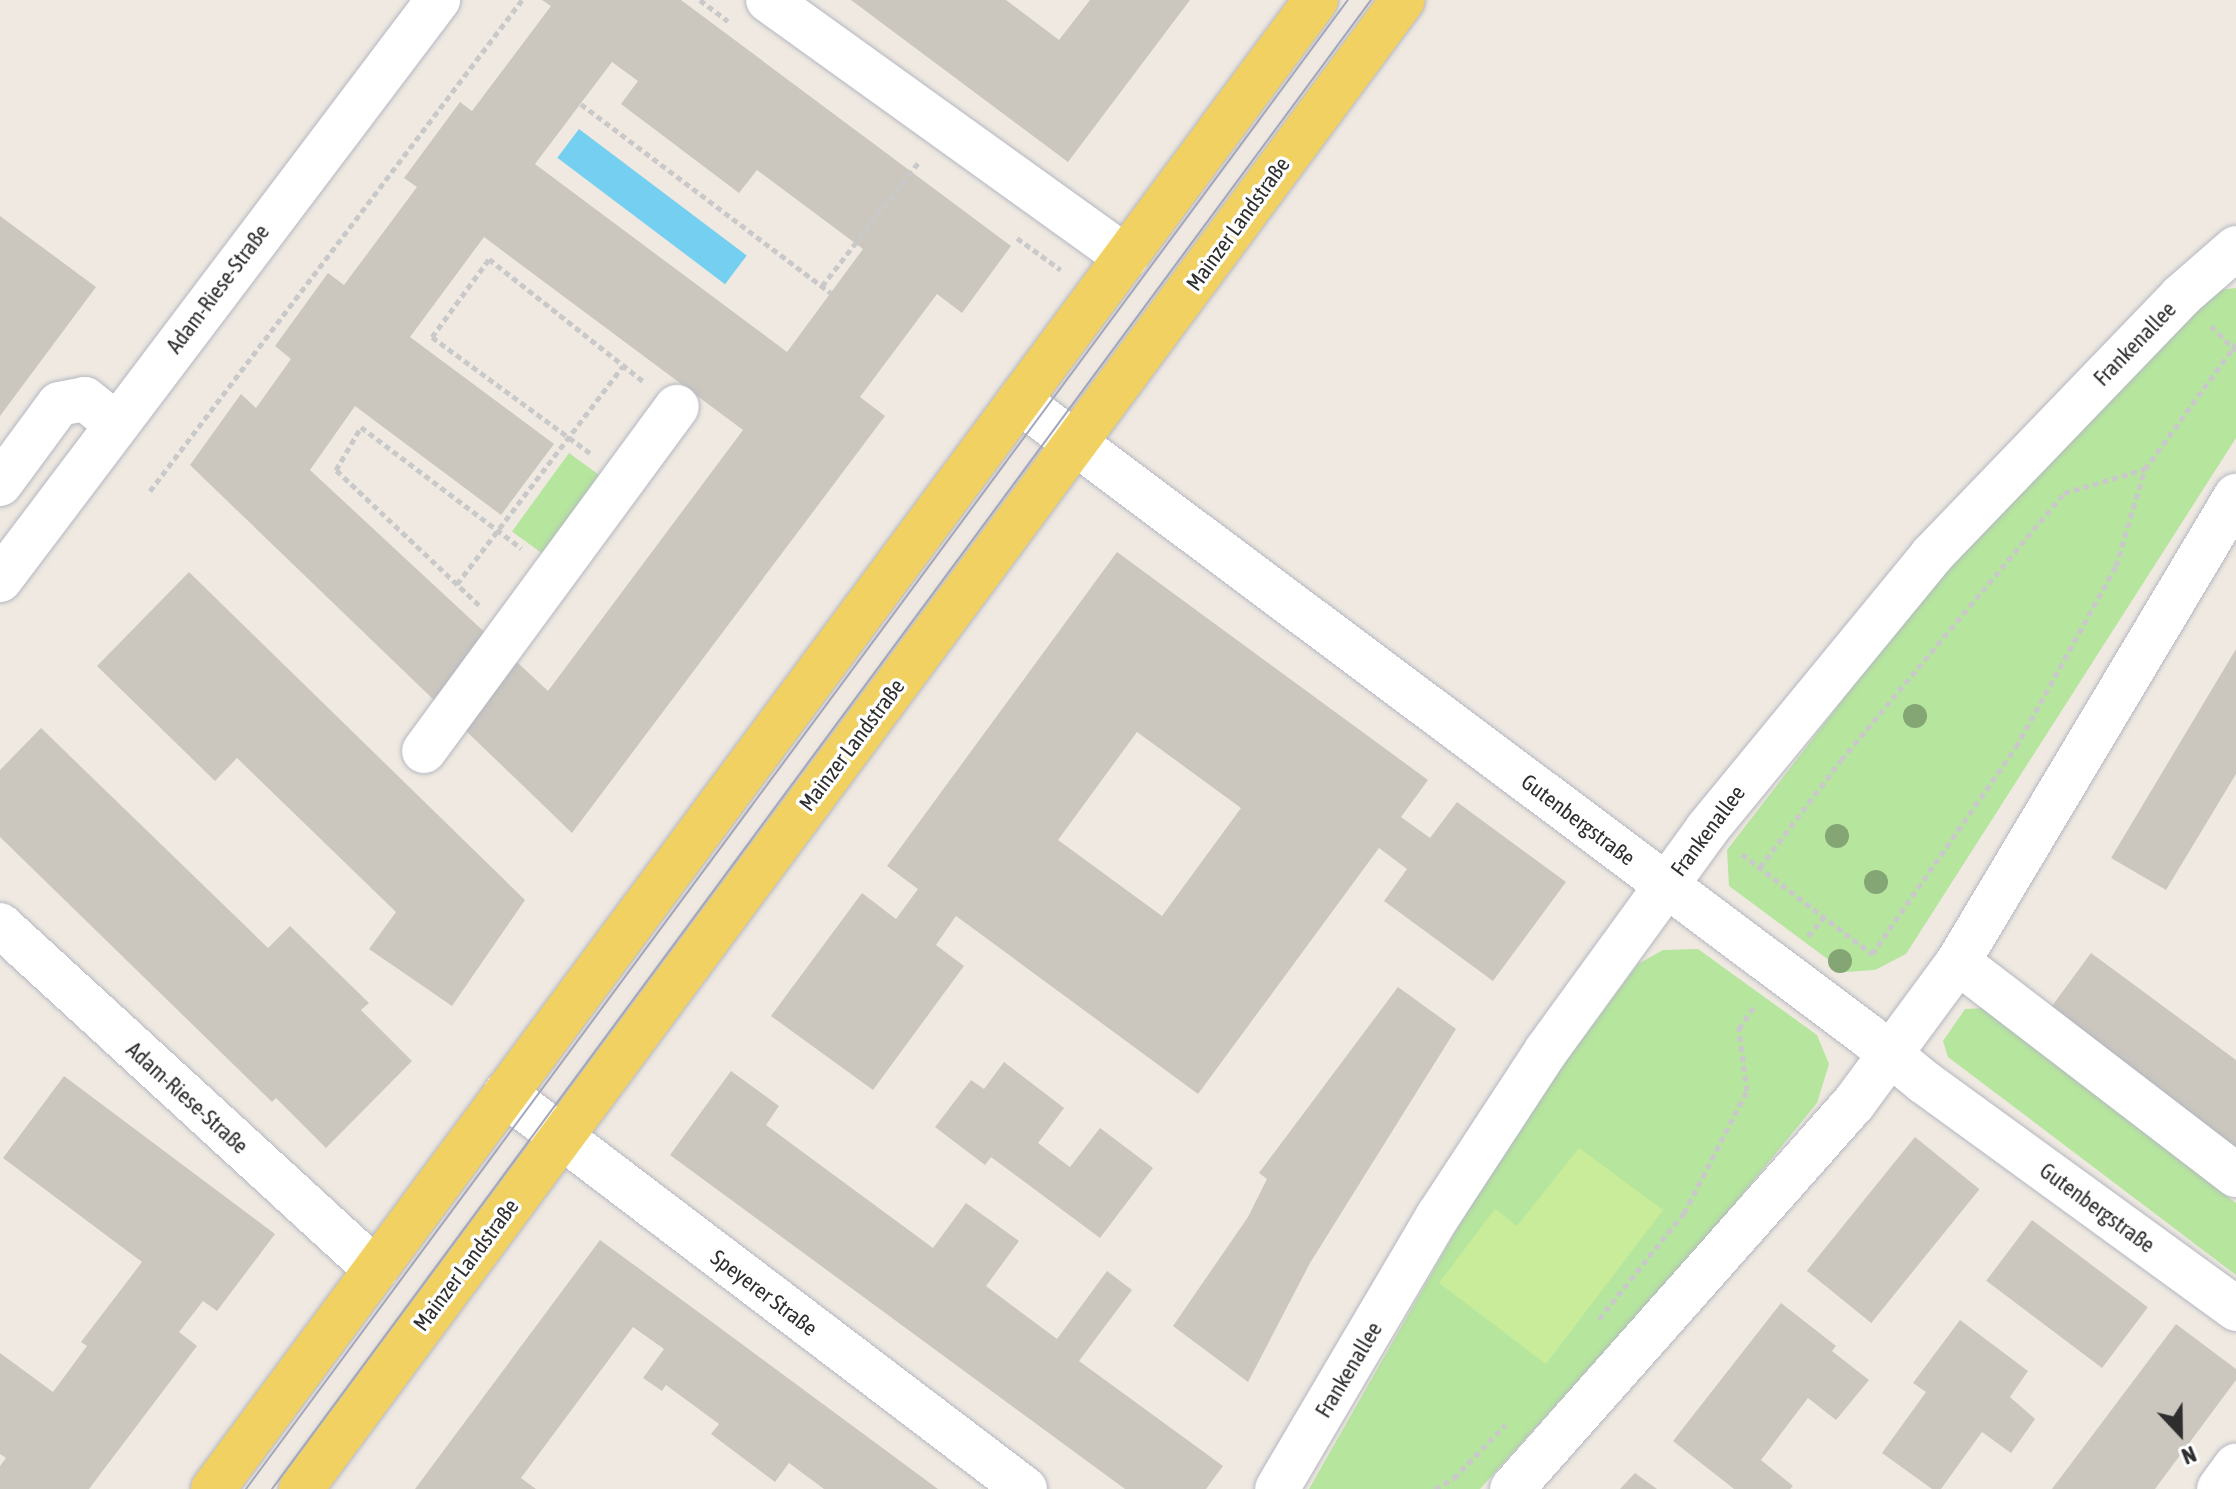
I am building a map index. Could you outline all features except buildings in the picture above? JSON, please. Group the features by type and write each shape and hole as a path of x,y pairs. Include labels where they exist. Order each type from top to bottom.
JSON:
{"main road":[{"path":"213,1489 1316,0"},
{"name":"Mainzer Landstraße","path":"301,1489 1403,0"}],"street":[{"name":"Adam-Riese-Straße","path":"0,580 438,0"},
{"path":"768,0 1126,257"},
{"name":"Frankenallee","path":"1277,1489 1344,1381 1438,1216 1546,1051 1666,885 1817,691 1932,555 2181,296 2236,248"},
{"path":"0,484 59,404 85,399 116,424"},
{"name":"Gutenbergstraße","path":"1019,401 1891,1054 1924,1082 2236,1309"},
{"path":"424,751 677,407"},
{"path":"1512,1489 1844,1115 1891,1054 1958,962 2236,496"},
{"name":"Adam-Riese-Straße","path":"0,925 376,1270"},
{"path":"1958,962 2236,1175"},
{"name":"Speyerer Straße","path":"505,1094 1025,1489"},
{"path":"2219,1489 2236,1466"}],"path":[{"path":"150,491 522,0"},
{"path":"581,104 831,293"},
{"path":"822,286 918,163"},
{"path":"623,478 432,337 489,259 677,407"},
{"path":"2145,469 2064,493 1841,760 1760,867 1872,954 2024,733 2116,566 2145,469 2235,348 2204,318"},
{"path":"457,584 623,366"},
{"path":"509,633 336,470 361,427 553,573"},
{"path":"1596,1323 1684,1213 1747,1091 1739,1029"},
{"path":"1435,1489 1454,1478 1516,1414"}],"green space":[{"path":"2236,288 2236,438 1906,954 1875,970 1845,972 1729,886 1727,850 1941,572 2200,302 2220,290"},
{"path":"569,453 607,481 550,559 512,531"},
{"path":"1698,949 1817,1035 1829,1064 1817,1103 1710,1234 1480,1489 1309,1489 1457,1229 1543,1092 1638,964 1663,950"},
{"path":"1986,1008 2236,1203 2236,1275 1948,1057 1943,1041 1965,1009"},
{"path":"1579,1148 1663,1210 1546,1364 1439,1283 1495,1209 1517,1226"}],"water":[{"path":"579,129 747,255 725,284 557,158"}],"tram line":[{"path":"246,1489 1348,0"},
{"path":"272,1489 1371,0"}]}
